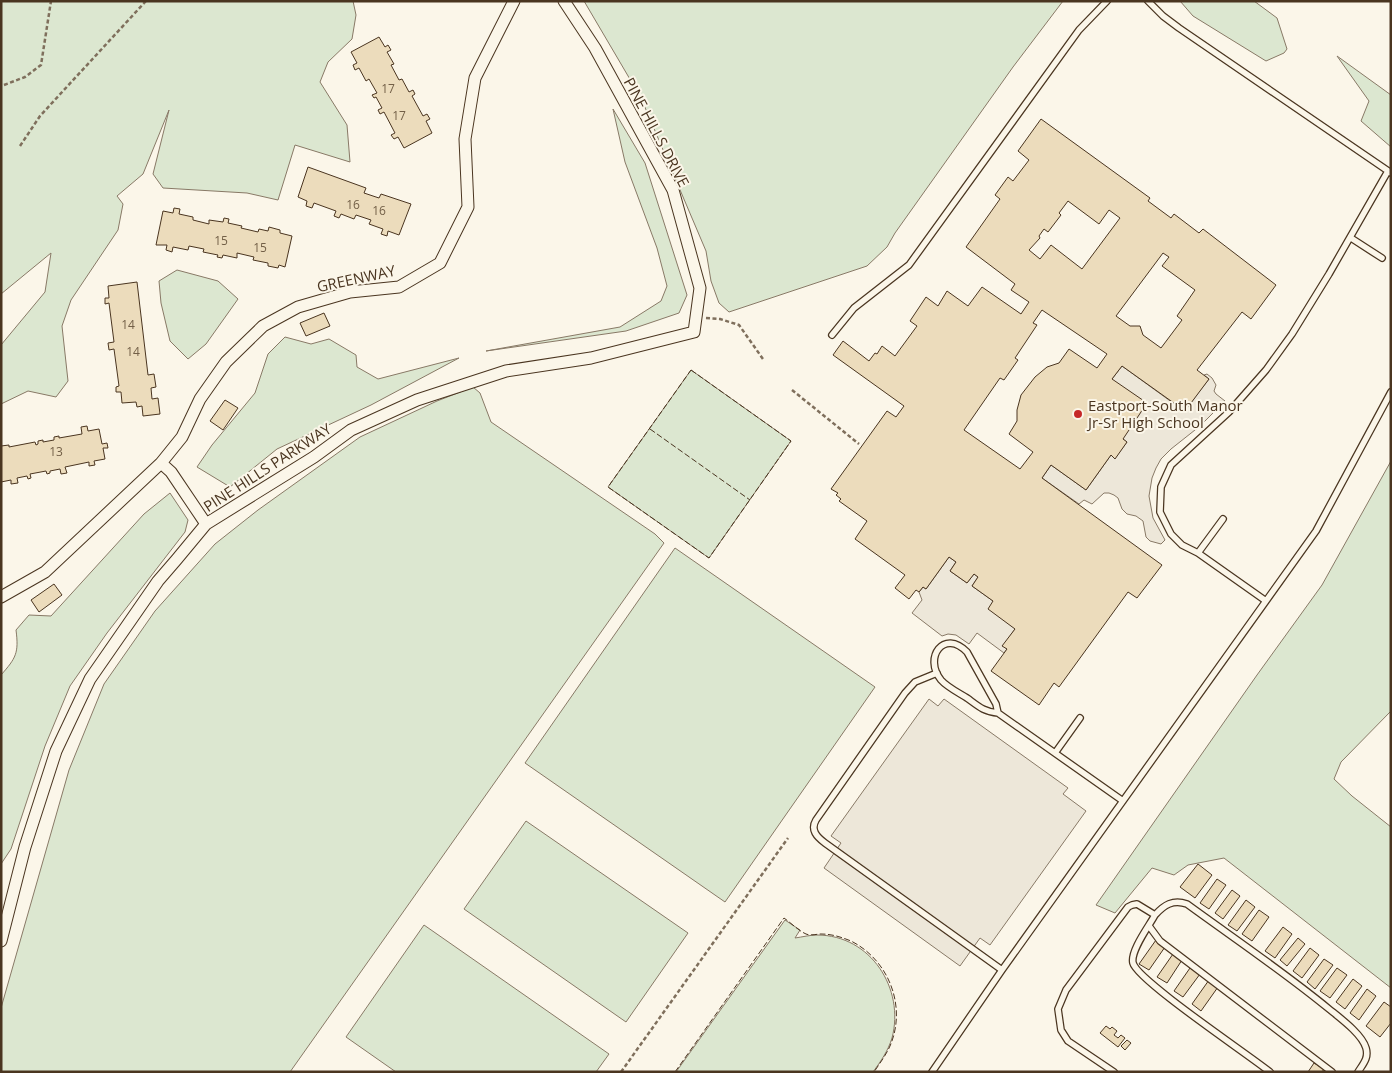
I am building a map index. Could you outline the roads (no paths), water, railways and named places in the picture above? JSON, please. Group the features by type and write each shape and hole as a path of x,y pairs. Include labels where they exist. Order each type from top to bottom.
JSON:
{"street":[{"name":"GREENWAY","path":"1,597 45,572 161,463 182,438 200,399 226,362 263,326 298,307 350,292 399,287 440,263 468,207 465,138 475,78 514,1"},
{"name":"PINE HILLS DRIVE","path":"564,1 595,48 673,190 700,288 694,332 591,358"},
{"name":"PINE HILLS PARKWAY","path":"1,941 5,909 56,751 90,679 158,581 206,524 314,457 351,430 417,400 506,371 591,358"},
{"path":"161,463 171,472 206,524"}],"lane":[{"path":"832,335 854,308 909,265 1079,30 1107,1"},
{"path":"1148,1 1179,28 1389,172 1292,334 1266,370 1229,412 1171,465 1163,479 1160,512 1171,534 1182,545 1198,553 1266,601"},
{"path":"1351,238 1382,258"},
{"path":"932,1072 1002,970 1321,523 1391,392"},
{"path":"1198,553 1223,519"},
{"path":"998,713 996,704 967,652 960,646 950,642 936,650 934,660 937,673 942,681 987,712 998,713 1122,802"},
{"path":"937,673 915,682 906,693 814,824 814,831 817,837 1002,970"},
{"path":"1055,753 1080,718"},
{"path":"1270,1072 1158,989 1137,971 1133,962 1134,953 1155,915 1168,904 1180,902 1187,904 1300,985 1349,1025 1364,1041 1366,1048 1367,1058 1358,1072"},
{"path":"1114,1072 1068,1040 1061,1030 1058,1009 1066,990 1128,907 1132,904 1137,904 1155,915"},
{"path":"1149,926 1160,941 1332,1072"}],"place":[{"name":"Eastport-South Manor Jr-Sr High School","path":"1078,414"}]}
